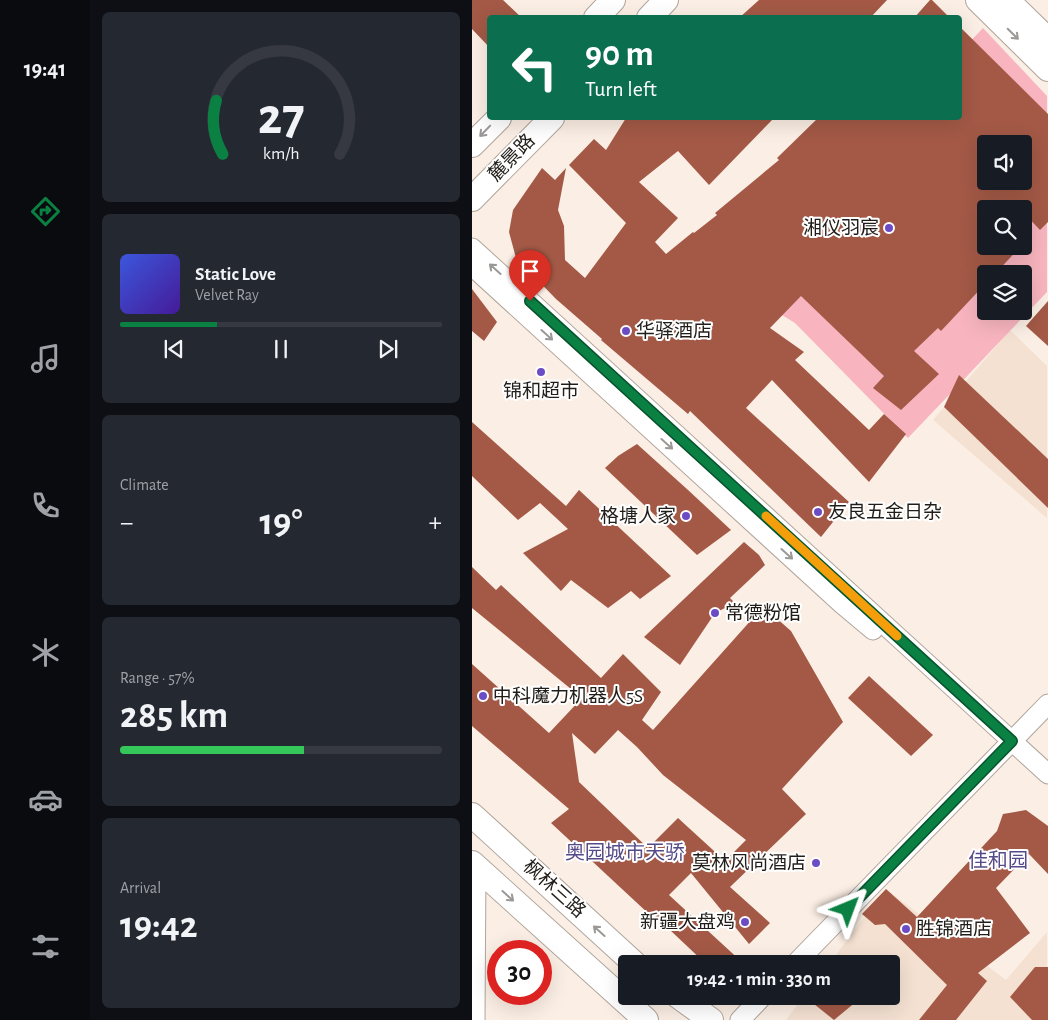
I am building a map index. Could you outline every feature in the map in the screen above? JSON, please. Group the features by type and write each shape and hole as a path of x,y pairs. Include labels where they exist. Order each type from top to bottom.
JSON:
{"main road":[{"path":"599,15 613,0"},
{"path":"652,15 666,0"},
{"path":"978,0 1048,69"},
{"path":"1007,0 1048,40"},
{"name":"麓景路","path":"472,145 497,120"},
{"name":"麓景路","path":"472,199 550,120"},
{"name":"枫林三路","path":"472,815 625,955"},
{"name":"枫林三路","path":"474,865 618,996"},
{"name":"枫林三路","path":"628,1005 642,1020"},
{"name":"枫林三路","path":"629,1005 646,1020"},
{"path":"677,1005 691,1020"},
{"path":"690,1005 711,1020"}],"street":[{"path":"472,248 1010,743 1048,781"},
{"path":"472,266 842,604 1048,774"},
{"path":"804,955 1048,704"},
{"path":"474,865 475,1020"},
{"path":"740,1020 755,1005"}],"shaded area":[{"name":"湘仪羽宸","path":"983,28 1047,96 1047,292 1032,308 1032,265 977,265 977,320 1020,320 908,438 795,323 736,287 896,120 962,120 962,50"},
{"path":"1010,330 1047,366 1047,518 933,420"},
{"path":"886,889 1006,980 1047,932 1047,1020 786,1020 797,1005 900,1005 900,955 836,955"}],"building":[{"path":"472,0 503,0 519,15 487,15 487,45 472,29"},
{"path":"759,0 887,0 873,15 742,15"},
{"path":"932,0 947,15 917,15"},
{"path":"962,29 1048,114 1048,222 1040,230 1032,222 1032,200 977,200 977,255 1013,255 1003,265 977,265 977,293 941,331 938,328 914,351 939,374 901,410 873,388 884,376 801,296 770,328 804,352 795,360 869,430 884,414 906,434 869,482 772,380 746,408 849,502 821,537 690,411 688,414 556,299 516,258 509,232 513,210 542,168 555,180 566,168 558,210 564,226 565,260 585,278 626,223 569,165 594,139 606,150 625,120 772,120 709,185 678,151 639,182 678,218 655,242 666,254 717,215 715,213 779,160 777,158 816,120 962,120"},
{"path":"472,289 497,322 484,341 472,331"},
{"path":"1048,301 1048,346 1026,326"},
{"path":"959,375 1048,459 1048,508 944,407"},
{"path":"472,422 566,506 579,490 671,576 640,599 631,591 608,608 571,580 561,591 523,553 568,529 540,503 518,520 472,476"},
{"path":"637,444 731,530 697,555 605,468 618,456"},
{"path":"744,542 759,555 765,565 730,598 735,603 715,613 680,665 644,637"},
{"path":"472,567 496,590 501,585 601,678 623,654 661,692 642,720 653,730 761,609 766,609 791,631 843,722 782,789 806,814 730,887 770,923 749,944 691,873 669,895 734,955 696,955 652,913 650,915 551,823 569,809 472,726 472,664 549,733 582,698 472,608","holes":["618,730 663,775 746,840 725,861 678,818 648,848 579,782 572,733 595,754"]},
{"path":"869,676 933,735 911,756 848,698"},
{"path":"1026,810 1048,826 1048,874 1029,854 996,888 1030,933 978,973 987,981 956,1020 919,1020 947,985 885,924 875,925 862,914 886,889 917,917 997,831 1003,814"},
{"path":"1035,967 1048,967 1048,1020 1032,1020 1010,997"},
{"path":"815,1005 852,1005 834,1020"}],"slow traffic":[{"path":"766,516 897,636"}],"place":[{"name":"湘仪羽宸","path":"889,228"},
{"name":"华驿酒店","path":"626,331"},
{"name":"锦和超市","path":"541,372"},
{"name":"友良五金日杂","path":"818,512"},
{"name":"格塘人家","path":"686,516"},
{"name":"常德粉馆","path":"715,613"},
{"name":"中科魔力机器人5S","path":"483,696"},
{"name":"莫林风尚酒店","path":"816,863"},
{"name":"新疆大盘鸡","path":"745,922"},
{"name":"胜锦酒店","path":"906,929"}],"district":[{"name":"奥园城市天骄","path":"625,853"},
{"name":"佳和园","path":"998,861"}],"route":[{"path":"530,301 1012,741 848,909"}]}
